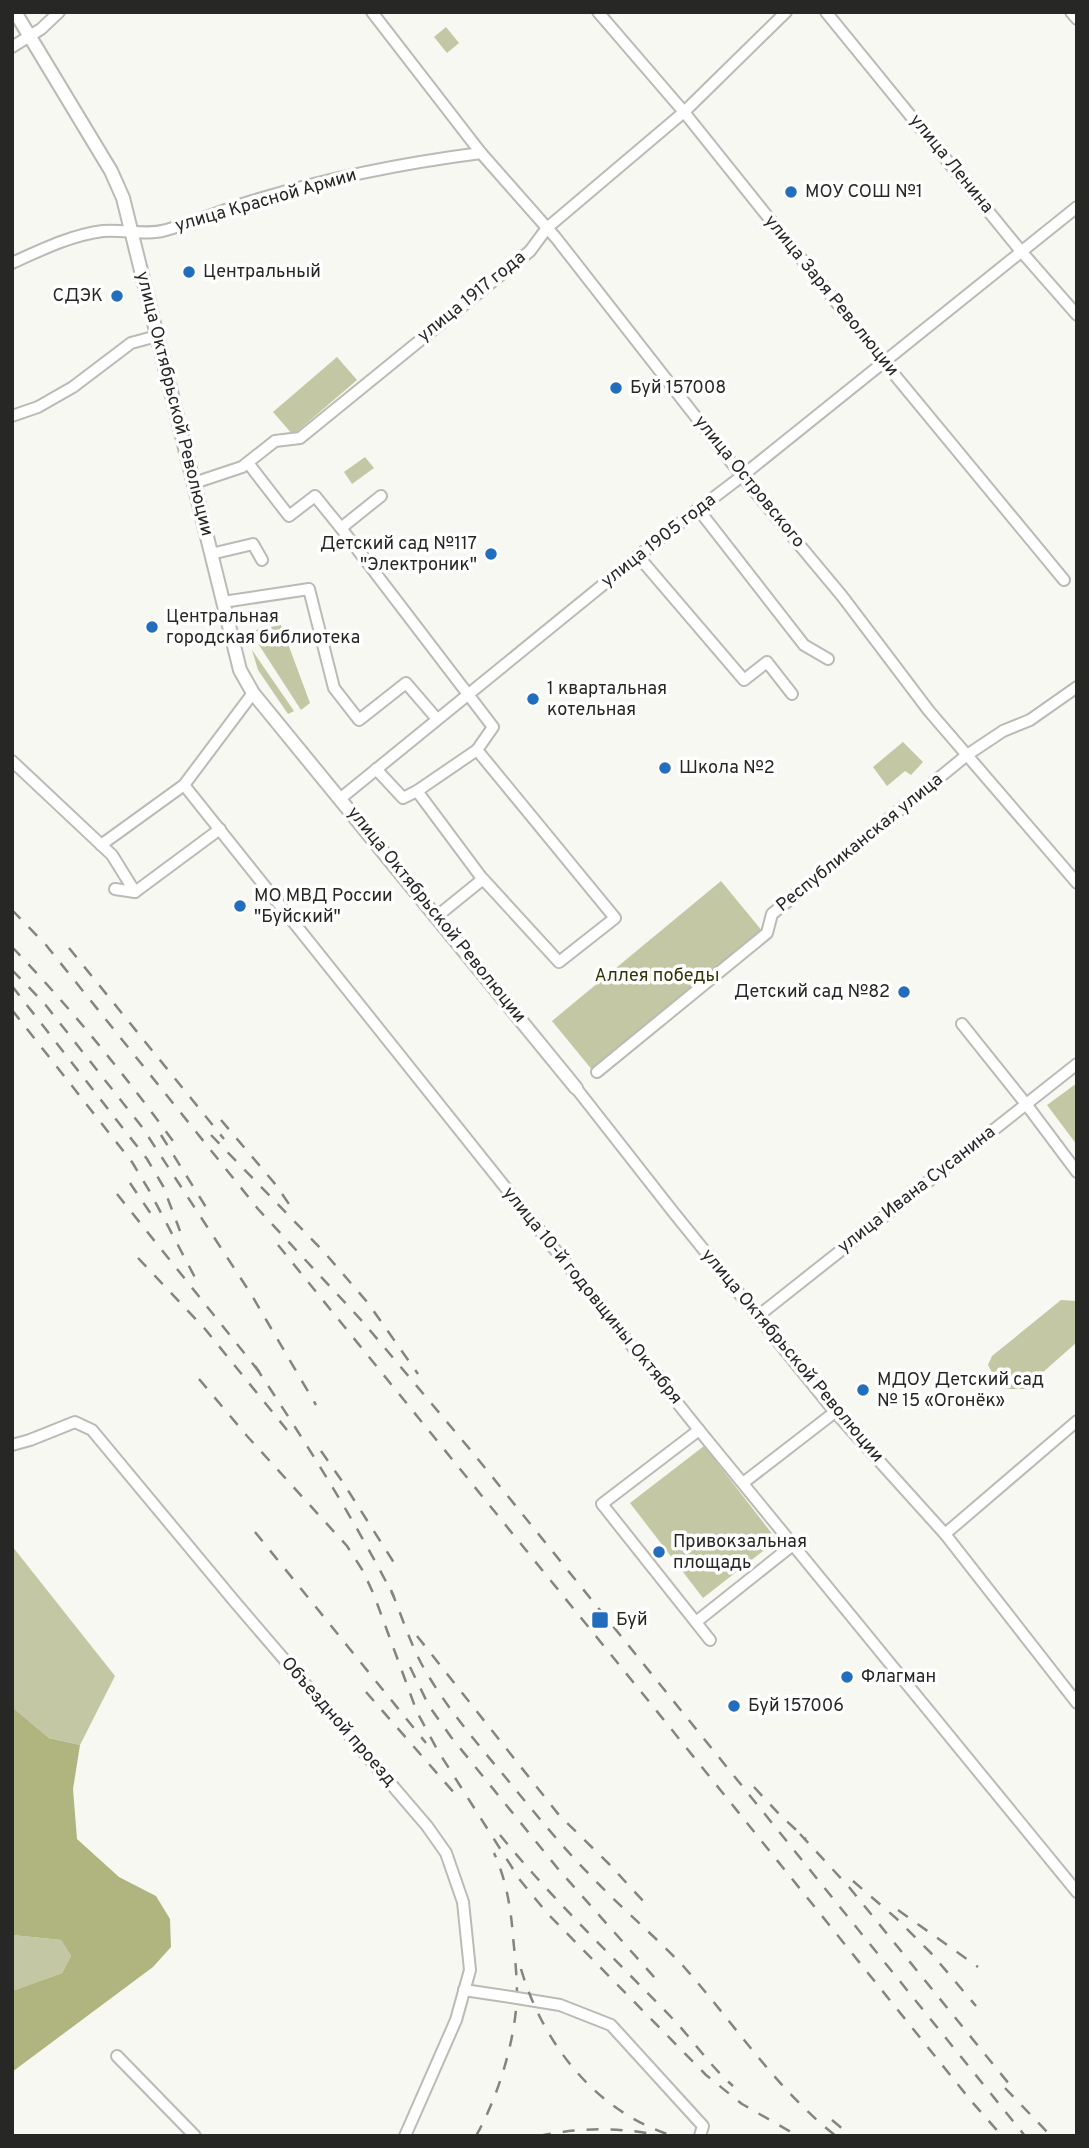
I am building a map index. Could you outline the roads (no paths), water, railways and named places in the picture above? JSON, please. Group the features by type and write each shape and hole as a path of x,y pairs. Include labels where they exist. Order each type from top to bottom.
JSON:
{"main road":[{"name":"улица Октябрьской Революции","path":"15,12 111,171 124,198 240,670 253,693 576,1088"}],"street":[{"path":"12,47 51,22 59,12"},
{"name":"улица Островского","path":"372,12 481,153 547,228 742,475 842,596 929,711 1077,883"},
{"name":"улица Заря Революции","path":"598,12 684,112 884,362 1064,580"},
{"name":"улица 1917 года","path":"194,483 242,467 275,441 300,438 530,251 547,228 684,112 786,12"},
{"name":"улица Ленина","path":"826,12 1020,250 1077,315"},
{"path":"1071,12 1077,19"},
{"name":"улица Красной Армии","path":"12,263 78,237 104,231 163,231 251,202 335,179 415,161 481,153"},
{"name":"улица 1905 года","path":"341,798 638,556 1077,206"},
{"path":"12,416 38,407 74,387 131,343 157,336"},
{"path":"248,463 289,516 315,496 493,727 477,750 403,798 376,769"},
{"path":"341,528 381,496"},
{"path":"698,509 804,645 828,659"},
{"path":"211,554 253,544 262,559"},
{"path":"638,556 744,680 767,662 792,694"},
{"path":"223,602 309,589 334,688 359,720 406,682 437,719"},
{"name":"Республиканская улица","path":"597,1072 767,933 772,914 967,755 1003,731 1030,720 1077,687"},
{"path":"101,845 184,785 253,693"},
{"path":"417,791 484,881 559,962 615,918 477,750"},
{"path":"12,761 112,855 135,892"},
{"name":"улица 10-й годовщины Октября","path":"184,785 699,1430 1077,1892"},
{"path":"115,890 135,892 220,829"},
{"path":"436,916 483,879 484,881"},
{"path":"962,1024 1077,1172"},
{"name":"улица Ивана Сусанина","path":"758,1316 1077,1064"},
{"name":"улица Октябрьской Революции","path":"576,1088 835,1412 945,1534 1077,1703"},
{"path":"743,1483 835,1412"},
{"name":"Объездной проезд","path":"12,1445 75,1422 92,1430 427,1826 446,1853 463,1902 470,1970 456,2020 405,2136"},
{"path":"945,1534 1074,1429"},
{"path":"699,1430 602,1504 710,1640"},
{"path":"696,1622 794,1544"},
{"path":"464,1990 560,2005 611,2025 703,2126 700,2136"},
{"path":"117,2056 195,2136"}],"railway":[{"path":"12,910 46,945 258,1209 363,1322 473,1453 1025,2136"},
{"path":"12,947 96,1041 173,1141"},
{"path":"69,948 224,1139"},
{"path":"12,970 44,1003 142,1127 251,1294 316,1405"},
{"path":"12,986 147,1159 163,1186 180,1231"},
{"path":"12,1010 132,1162 200,1287"},
{"path":"221,1120 276,1185 293,1210"},
{"path":"161,1135 209,1212"},
{"path":"211,1135 324,1252 368,1303 418,1374"},
{"path":"130,1183 153,1217"},
{"path":"117,1194 261,1374"},
{"path":"278,1245 1002,2136"},
{"path":"138,1258 205,1329 287,1430"},
{"path":"255,1366 328,1480 394,1597"},
{"path":"199,1379 347,1546 374,1595 417,1712 438,1751 520,1880 547,1913 706,2075 742,2104 798,2136"},
{"path":"321,1451 398,1569"},
{"path":"255,1532 426,1743"},
{"path":"391,1590 430,1679 483,1751 570,1854 684,1967 775,2077 814,2118 836,2136"},
{"path":"417,1636 559,1815 646,1904"},
{"path":"410,1667 429,1706 451,1737 559,1870 662,1986"},
{"path":"366,1692 456,1795"},
{"path":"754,1787 806,1839"},
{"path":"800,1834 849,1887 1014,2090"},
{"path":"500,1835 562,1906 672,2018 733,2086"},
{"path":"476,2136 504,2069 516,2014 515,1959 509,1905 502,1873 494,1853"},
{"path":"853,1881 931,1953 976,2006"},
{"path":"898,1910 978,1967"},
{"path":"521,1969 543,2023 576,2072 620,2110 645,2125 673,2136"},
{"path":"1005,2088 1051,2136"},
{"path":"832,2120 851,2136"},
{"path":"539,2136 595,2129 652,2134"}],"place":[{"name":"МОУ СОШ №1","path":"791,192"},
{"name":"Центральный","path":"189,272"},
{"name":"СДЭК","path":"117,296"},
{"name":"Буй 157008","path":"616,388"},
{"name":"Детский сад №117 \"Электроник\"","path":"491,554"},
{"name":"Центральная городская библиотека","path":"152,627"},
{"name":"1 квартальная котельная","path":"533,699"},
{"name":"Школа №2","path":"665,768"},
{"name":"МО МВД России \"Буйский\"","path":"240,906"},
{"name":"Детский сад №82","path":"904,992"},
{"name":"МДОУ Детский сад № 15 «Огонёк»","path":"863,1390"},
{"name":"Привокзальная площадь","path":"659,1552"},
{"name":"Буй","path":"600,1620"},
{"name":"Флагман","path":"847,1677"},
{"name":"Буй 157006","path":"734,1706"}],"park label":[{"name":"Аллея победы","path":"657,976"}]}
